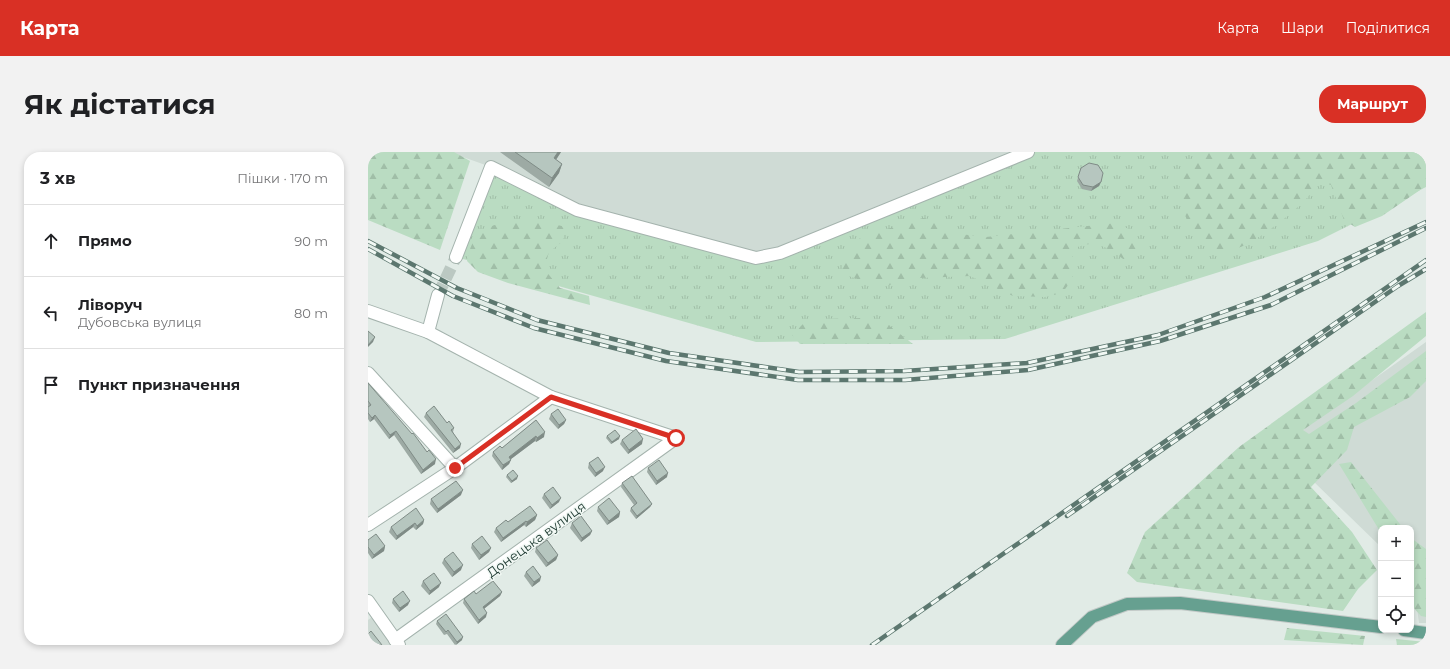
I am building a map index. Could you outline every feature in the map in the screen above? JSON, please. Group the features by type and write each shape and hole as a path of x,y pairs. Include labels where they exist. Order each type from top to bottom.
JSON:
{"main road":[{"path":"1062,645 1092,617 1127,604 1180,603 1378,627"},
{"path":"1414,631 1426,633"}],"street":[{"path":"456,257 491,167 577,210 756,258 780,253 1022,153"},
{"path":"428,332 438,295"},
{"path":"368,311 428,332 551,397 455,468 368,525"},
{"path":"368,373 455,468"},
{"name":"Донецька вулиця","path":"397,642 676,438 551,397"},
{"path":"368,601 397,642"}],"shaded area":[{"path":"449,152 1028,152 756,258 577,210 491,167"},
{"path":"1426,342 1426,623 1419,623 1414,586 1414,525 1378,525 1378,544 1278,447"},
{"path":"377,613 399,645 368,645 368,620"}],"green space":[{"path":"368,152 454,152 470,161 440,250 368,220"},
{"path":"1028,152 1426,152 1426,187 1318,241 1005,339 756,342 456,257 491,167 577,210 756,258"},
{"path":"1203,152 1426,152 1426,186 1382,216 1355,227 1344,220 1331,185 1319,181 1305,201 1272,228 1245,245 1233,250 1221,252 1211,250 1205,246 1195,234 1176,197 1185,172"},
{"path":"923,218 938,221 951,233 986,237 1115,223 1131,230 1141,242 1140,254 1126,261 1100,245 1088,244 1072,249 1072,280 1062,293 1045,297 1013,296 970,276 920,278 880,287 846,275 840,261 861,237"},
{"path":"536,220 566,227 562,242 549,252 544,269 560,288 589,296 590,305 508,283 478,272 467,261 476,237 491,226 511,222"},
{"path":"1426,312 1426,336 1353,396 1303,430 1309,434 1356,403 1426,351 1426,381 1410,397 1354,427 1347,450 1311,487 1352,532 1377,570 1358,589 1343,611 1137,582 1127,573 1145,532 1239,447"},
{"path":"867,318 883,321 913,344 800,344 792,335 804,323 822,319"},
{"path":"1351,462 1401,525 1378,525 1378,528 1339,464"},
{"path":"1414,540 1426,549 1426,617 1421,616 1414,608"},
{"path":"1287,628 1365,636 1363,645 1284,640"},
{"path":"1396,639 1426,642 1426,645 1397,645"}],"building":[{"path":"515,152 558,152 554,158 562,164 552,178"},
{"path":"1089,163 1098,165 1103,173 1101,182 1093,187 1083,185 1078,177 1081,168"},
{"path":"368,331 375,337 368,345"},
{"path":"368,383 412,434 413,433 427,452 429,450 436,459 423,470 396,431 390,435 375,415 372,418 368,413 368,407 371,405 368,401"},
{"path":"434,406 447,423 449,421 454,428 451,430 461,444 455,449 426,413"},
{"path":"558,409 566,420 559,425 551,414"},
{"path":"536,420 545,432 537,438 536,436 509,457 511,460 503,465 493,452 500,446 502,448"},
{"path":"636,429 643,439 629,450 622,440"},
{"path":"615,430 620,436 612,442 607,436"},
{"path":"598,457 605,467 596,473 589,463"},
{"path":"659,460 668,473 657,481 648,468"},
{"path":"513,470 518,476 512,481 507,475"},
{"path":"632,476 652,504 637,516 631,508 637,503 622,483"},
{"path":"456,481 463,490 438,509 431,499"},
{"path":"553,487 561,498 552,505 544,494"},
{"path":"609,498 620,512 609,521 598,507"},
{"path":"530,506 537,515 503,538 496,528 506,520 508,522"},
{"path":"416,508 424,520 417,526 415,523 397,536 391,527"},
{"path":"581,516 592,531 582,538 572,523"},
{"path":"376,534 385,546 374,555 368,547 368,540"},
{"path":"482,536 491,548 481,555 472,544"},
{"path":"547,540 558,555 548,563 536,548"},
{"path":"453,552 463,565 454,572 444,559"},
{"path":"533,566 541,577 534,582 526,572"},
{"path":"434,573 441,583 430,591 423,581"},
{"path":"493,581 502,592 483,607 487,613 479,620 464,599 474,591 476,594"},
{"path":"403,591 410,601 400,608 393,599"},
{"path":"446,614 463,637 457,642 448,630 446,632 437,621"},
{"path":"371,631 382,645 368,645 368,634"}],"tunnel":[{"path":"438,295 456,257"}],"railway":[{"path":"368,241 457,288 537,320 669,353 799,372 904,371 1027,363 1158,335 1265,297 1426,222"},
{"path":"368,249 453,296 534,328 666,361 798,380 905,380 1028,370 1160,341 1271,305 1426,228"},
{"path":"872,645 1426,260"},
{"path":"1067,516 1398,286 1426,269"}],"route":[{"path":"455,468 551,397 676,438"}]}
